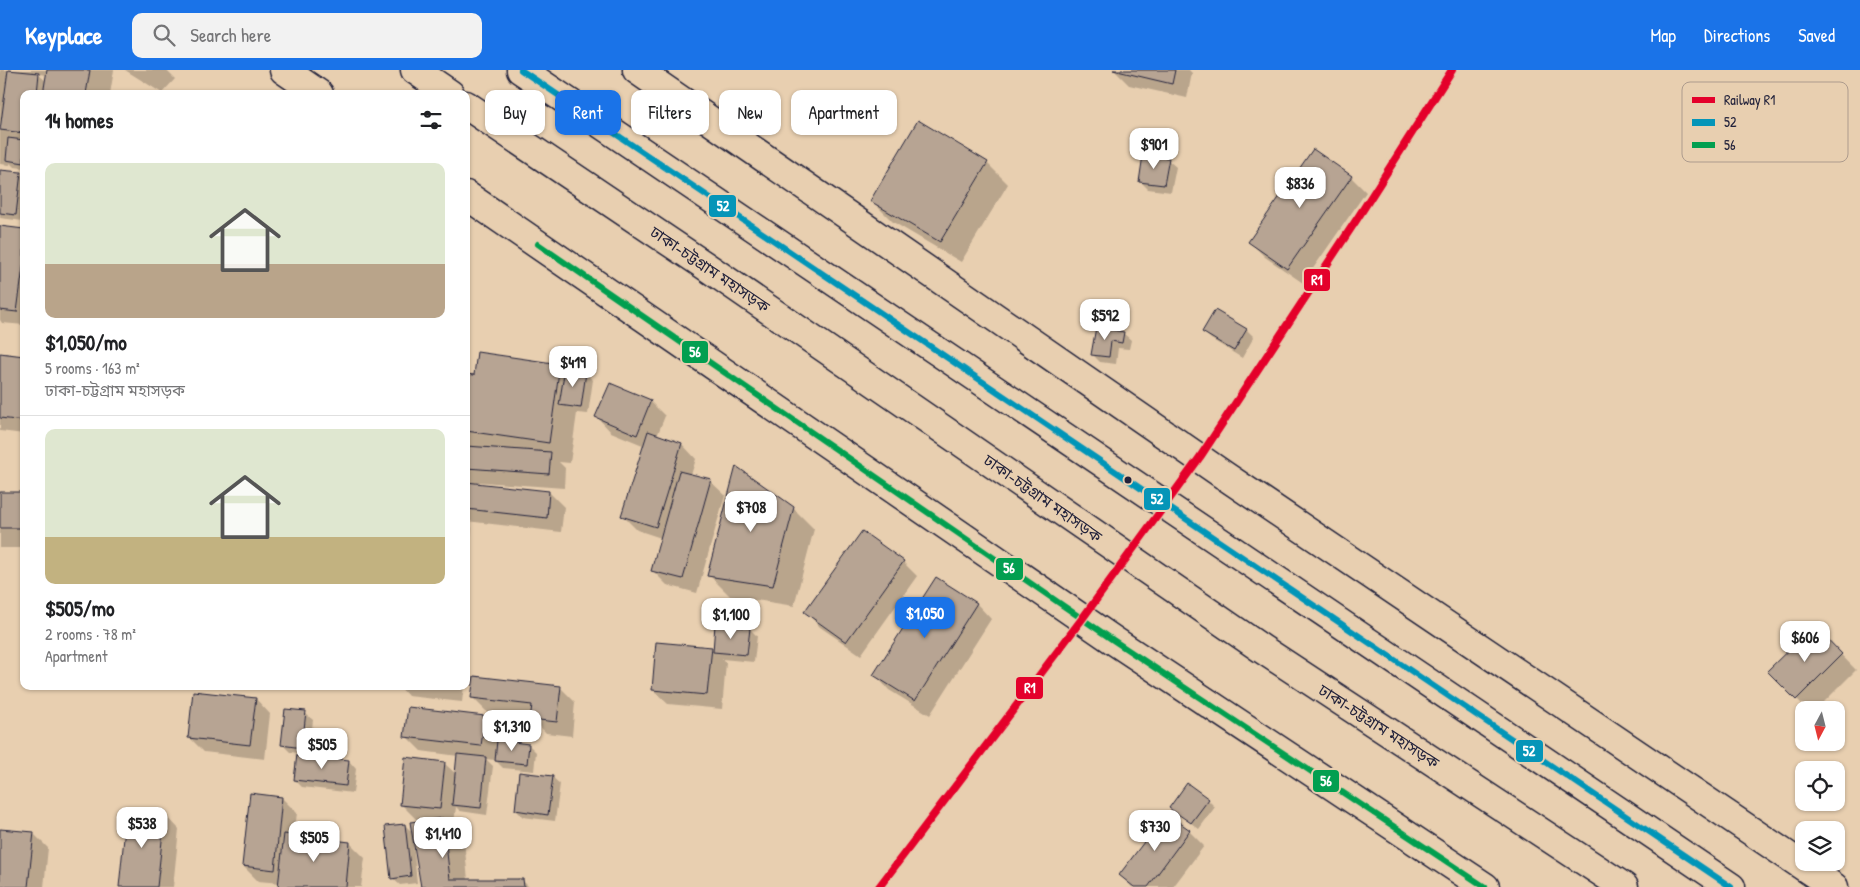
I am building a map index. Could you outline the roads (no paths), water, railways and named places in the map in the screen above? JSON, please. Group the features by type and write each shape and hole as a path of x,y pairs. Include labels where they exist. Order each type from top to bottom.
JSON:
{"highway":[{"path":"284,70 313,90"},
{"path":"415,70 444,90"},
{"path":"521,70 1731,887"},
{"path":"637,70 1225,476 1834,887"},
{"name":"ঢাকা-চট্টগ্রাম মহাসড়ক","path":"470,108 704,265 1262,649 1624,887"},
{"path":"470,198 1105,634 1485,887"}],"rail line":[{"name":"R1","path":"879,887 1082,619 1200,457 1357,219 1452,70"}]}
